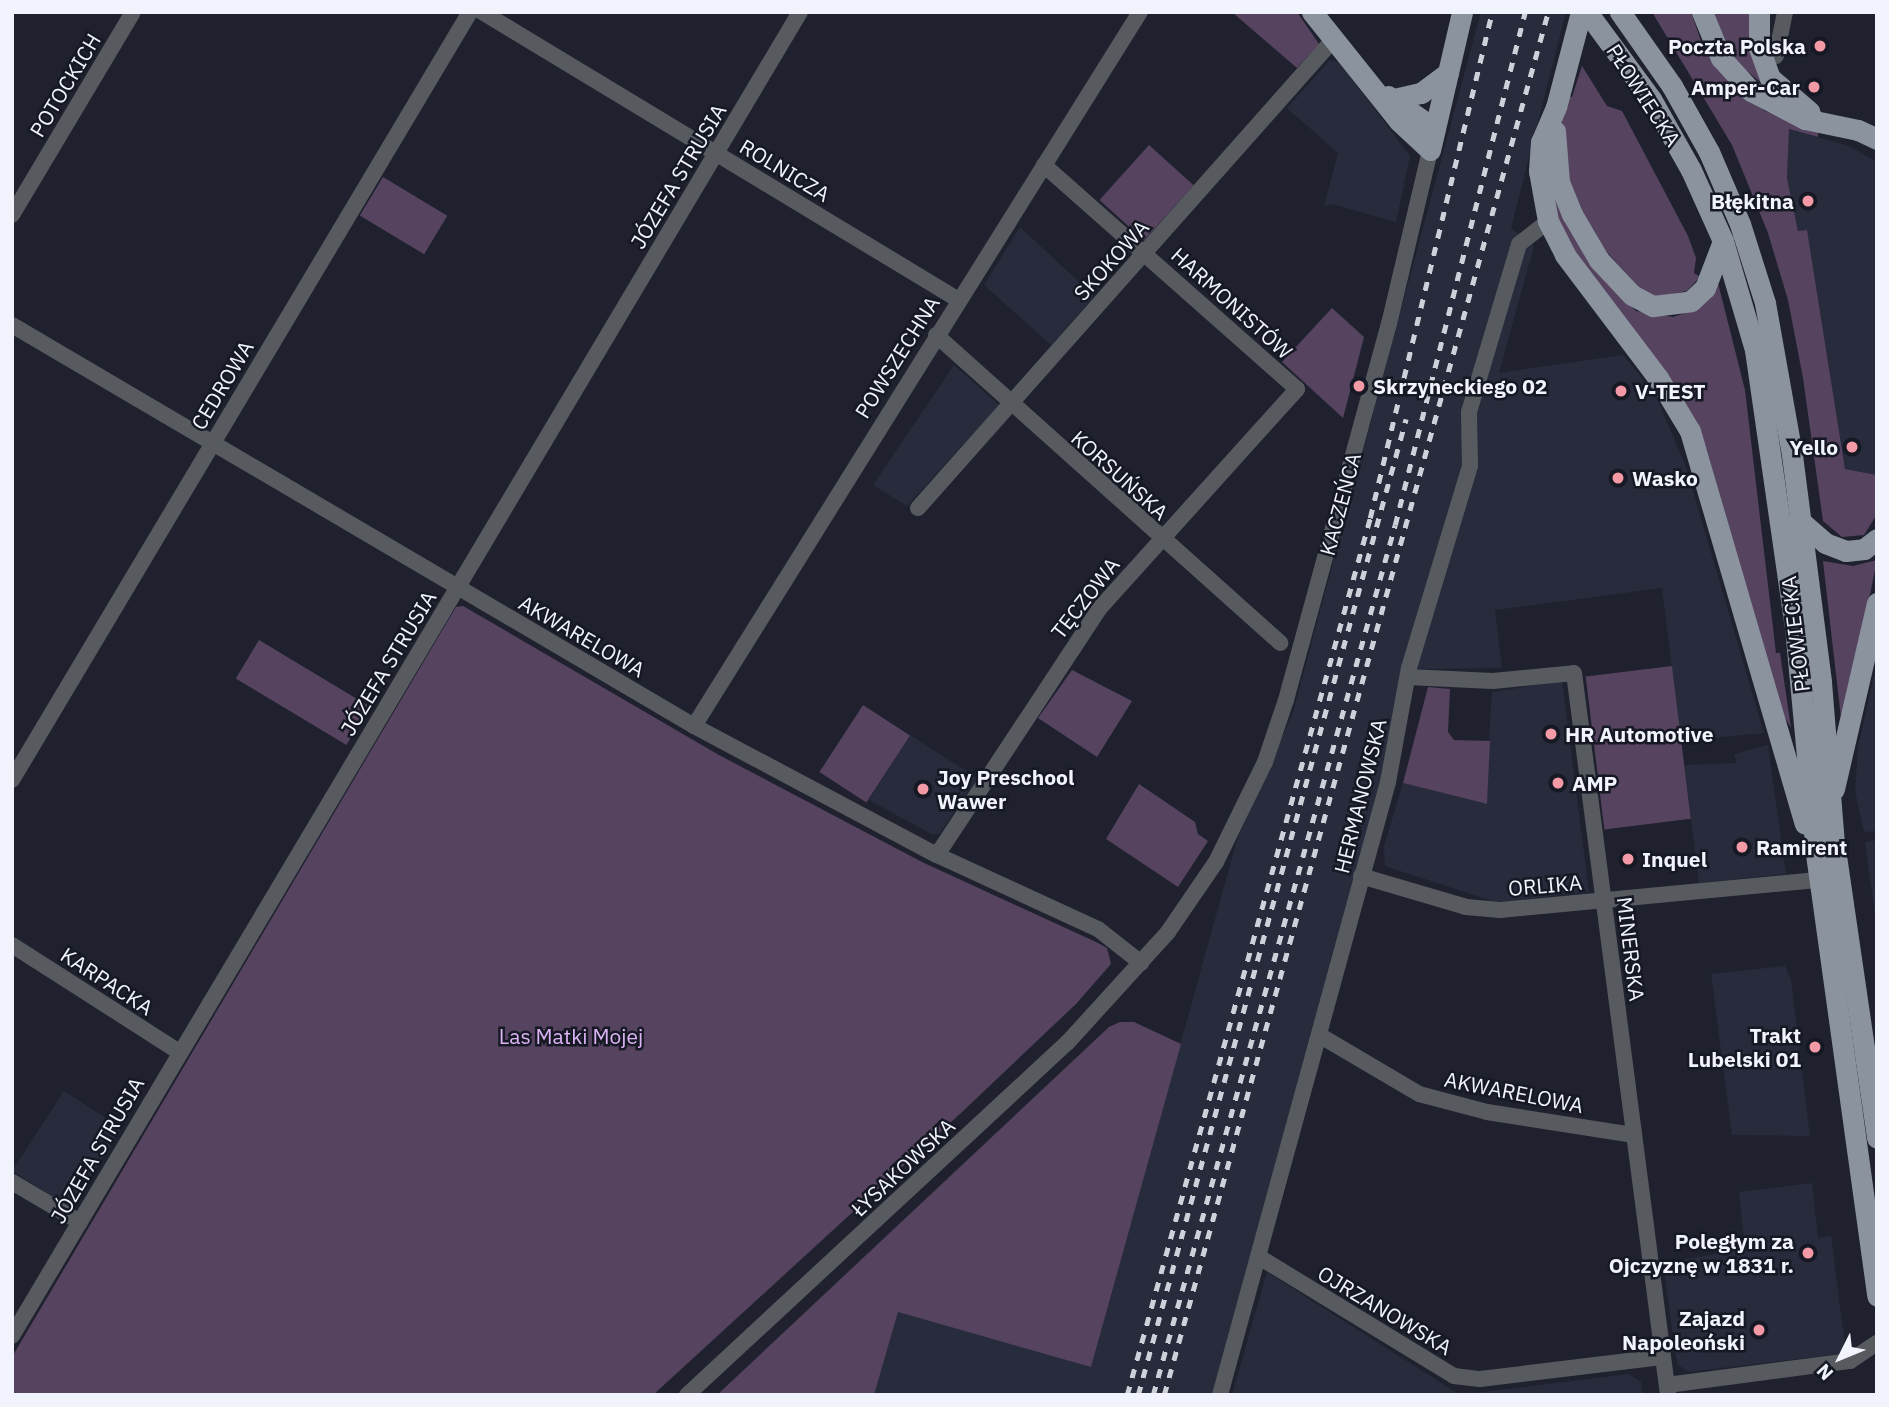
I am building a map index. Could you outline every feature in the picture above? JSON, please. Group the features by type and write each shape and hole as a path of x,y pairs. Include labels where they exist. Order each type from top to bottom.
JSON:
{"main road":[{"path":"1312,12 1386,95 1435,129"},
{"name":"KACZEŃCA","path":"1430,150 1462,12"},
{"path":"1581,12 1556,107 1541,142 1539,171 1548,221 1565,255 1658,378 1690,431 1793,792 1816,854"},
{"name":"PŁOWIECKA","path":"1619,12 1694,123 1740,224 1773,339 1821,682 1830,804 1869,1028 1877,1138"},
{"path":"1702,12 1721,58 1751,91 1798,116 1824,121 1877,139"},
{"path":"1759,12 1759,48 1770,78 1792,100 1824,121"},
{"name":"PŁOWIECKA","path":"1593,20 1662,118 1723,241 1744,304 1762,381 1795,627 1816,854 1877,1296"},
{"path":"1386,95 1421,93 1448,73"},
{"path":"1386,95 1399,121 1430,150"},
{"path":"1556,107 1555,164 1565,199 1588,243 1624,288 1653,306 1690,301 1705,288 1723,241"},
{"path":"1800,521 1825,543 1846,551 1864,549 1877,539"},
{"path":"1830,804 1877,603"}],"street":[{"name":"POTOCKICH","path":"12,215 133,12"},
{"name":"CEDROWA","path":"12,780 470,12"},
{"name":"ROLNICZA","path":"482,12 957,299"},
{"name":"JÓZEFA STRUSIA","path":"12,1336 800,12"},
{"name":"POWSZECHNA","path":"694,726 957,299 1140,12"},
{"path":"1776,56 1785,12"},
{"name":"SKOKOWA","path":"918,508 1335,39"},
{"name":"KACZEŃCA","path":"1141,963 1185,909 1216,862 1276,732 1389,324 1430,150"},
{"name":"HARMONISTÓW","path":"1044,165 1297,389"},
{"name":"HERMANOWSKA","path":"1220,1395 1388,782 1408,677 1470,467 1469,412 1519,244 1548,221"},
{"name":"AKWARELOWA","path":"12,325 694,726 937,855 1098,929 1141,963"},
{"name":"KORSUŃSKA","path":"936,335 1160,539 1280,643"},
{"name":"TĘCZOWA","path":"937,855 1081,634 1160,539 1297,389"},
{"name":"MINERSKA","path":"1408,677 1493,681 1574,673 1668,1390"},
{"name":"ORLIKA","path":"1361,876 1466,906 1500,910 1820,880"},
{"name":"KARPACKA","path":"12,945 179,1052"},
{"name":"ŁYSAKOWSKA","path":"687,1395 1068,1042 1141,963"},
{"name":"AKWARELOWA","path":"1319,1035 1419,1094 1487,1112 1634,1135"},
{"path":"12,1182 80,1222"},
{"name":"OJRZANOWSKA","path":"1259,1257 1454,1376 1480,1380 1662,1357"},
{"path":"1668,1390 1850,1361 1877,1343"}],"shaded area":[{"path":"1481,12 1566,12 1511,228 1534,246 1499,373 1623,355 1637,372 1658,401 1686,467 1764,733 1681,741 1662,588 1495,610 1502,668 1414,669 1216,1395 874,1395 898,1312 1091,1366 1237,840 1293,712"},
{"path":"1330,60 1339,62 1410,156 1396,222 1332,204 1324,206 1338,153 1287,108"},
{"path":"1789,129 1849,146 1877,162 1877,475 1845,469 1807,231 1798,231 1787,178"},
{"path":"1020,227 1094,296 1051,345 984,285"},
{"path":"954,365 999,405 907,506 873,485"},
{"path":"1877,661 1877,831 1864,832 1855,791 1858,748"},
{"path":"1562,681 1589,892 1495,902 1385,866 1384,846 1403,783 1485,804 1492,692"},
{"name":"Joy Preschool Wawer","path":"910,735 977,778 940,833 933,835 869,800"},
{"path":"1768,745 1786,874 1699,883 1684,765 1737,763 1734,754"},
{"path":"1877,840 1877,929 1865,842"},
{"path":"1785,966 1791,980 1810,1136 1732,1135 1711,974"},
{"path":"64,1091 122,1129 70,1208 12,1171"},
{"path":"1812,1183 1818,1238 1831,1236 1846,1353 1688,1372 1677,1364 1663,1263 1745,1249 1739,1192"},
{"path":"1267,1272 1460,1395 1232,1395"},
{"path":"1629,1374 1641,1382 1643,1395 1460,1395"}],"green space":[{"path":"1297,12 1319,44 1297,68 1233,13"},
{"path":"1652,12 1691,12 1703,47 1740,94 1765,111 1818,130 1818,137 1789,129 1787,178 1798,231 1807,230 1845,469 1877,475 1877,514 1864,535 1842,537 1823,521 1803,378 1788,300 1768,233 1732,145"},
{"path":"1710,12 1750,12 1752,53 1765,86 1736,62"},
{"path":"1582,66 1607,106 1622,111 1688,236 1696,258 1694,273 1700,277 1687,291 1656,297 1642,291 1606,251 1576,200 1565,173 1561,127 1567,96 1572,97"},
{"path":"1149,145 1194,185 1144,240 1099,200"},
{"path":"1549,164 1600,276 1636,311 1673,317 1688,312 1704,302 1718,283 1745,390 1776,653 1780,653 1791,728 1781,711 1707,450 1690,414 1582,267 1559,226"},
{"path":"383,177 447,216 424,254 360,216"},
{"path":"1332,308 1364,337 1343,418 1282,362"},
{"path":"1877,560 1841,718 1823,561 1853,566"},
{"name":"Las Matki Mojej","path":"463,606 719,755 922,862 1107,948 1111,964 1076,1004 962,1112 653,1395 12,1395 12,1357 456,607"},
{"path":"259,640 370,706 346,745 236,679"},
{"path":"1672,666 1691,819 1604,829 1586,677"},
{"path":"1072,670 1132,701 1097,757 1038,718"},
{"path":"1428,687 1450,689 1448,732 1454,740 1490,741 1487,804 1403,783"},
{"path":"863,705 910,735 866,803 819,772"},
{"path":"1139,784 1195,822 1198,834 1208,841 1178,887 1106,839"},
{"path":"1120,1022 1134,1022 1181,1044 1091,1367 898,1312 874,1395 717,1395 1109,1027"}],"railway":[{"path":"1127,1395 1370,518 1492,12"},
{"path":"1153,1395 1395,525 1525,12"},
{"path":"1164,1395 1548,12"},
{"path":"1138,1395 1406,419"}],"place":[{"name":"Poczta Polska","path":"1820,46"},
{"name":"Amper-Car","path":"1814,87"},
{"name":"Błękitna","path":"1808,201"},
{"name":"Skrzyneckiego 02","path":"1359,386"},
{"name":"V-TEST","path":"1621,391"},
{"name":"Yello","path":"1852,447"},
{"name":"Wasko","path":"1618,478"},
{"name":"HR Automotive","path":"1551,734"},
{"name":"AMP","path":"1558,783"},
{"name":"Joy Preschool Wawer","path":"923,789"},
{"name":"Ramirent","path":"1742,847"},
{"name":"Inquel","path":"1628,859"},
{"name":"Trakt Lubelski 01","path":"1815,1047"},
{"name":"Poległym za Ojczyznę w 1831 r.","path":"1808,1253"},
{"name":"Zajazd Napoleoński","path":"1759,1330"}]}
